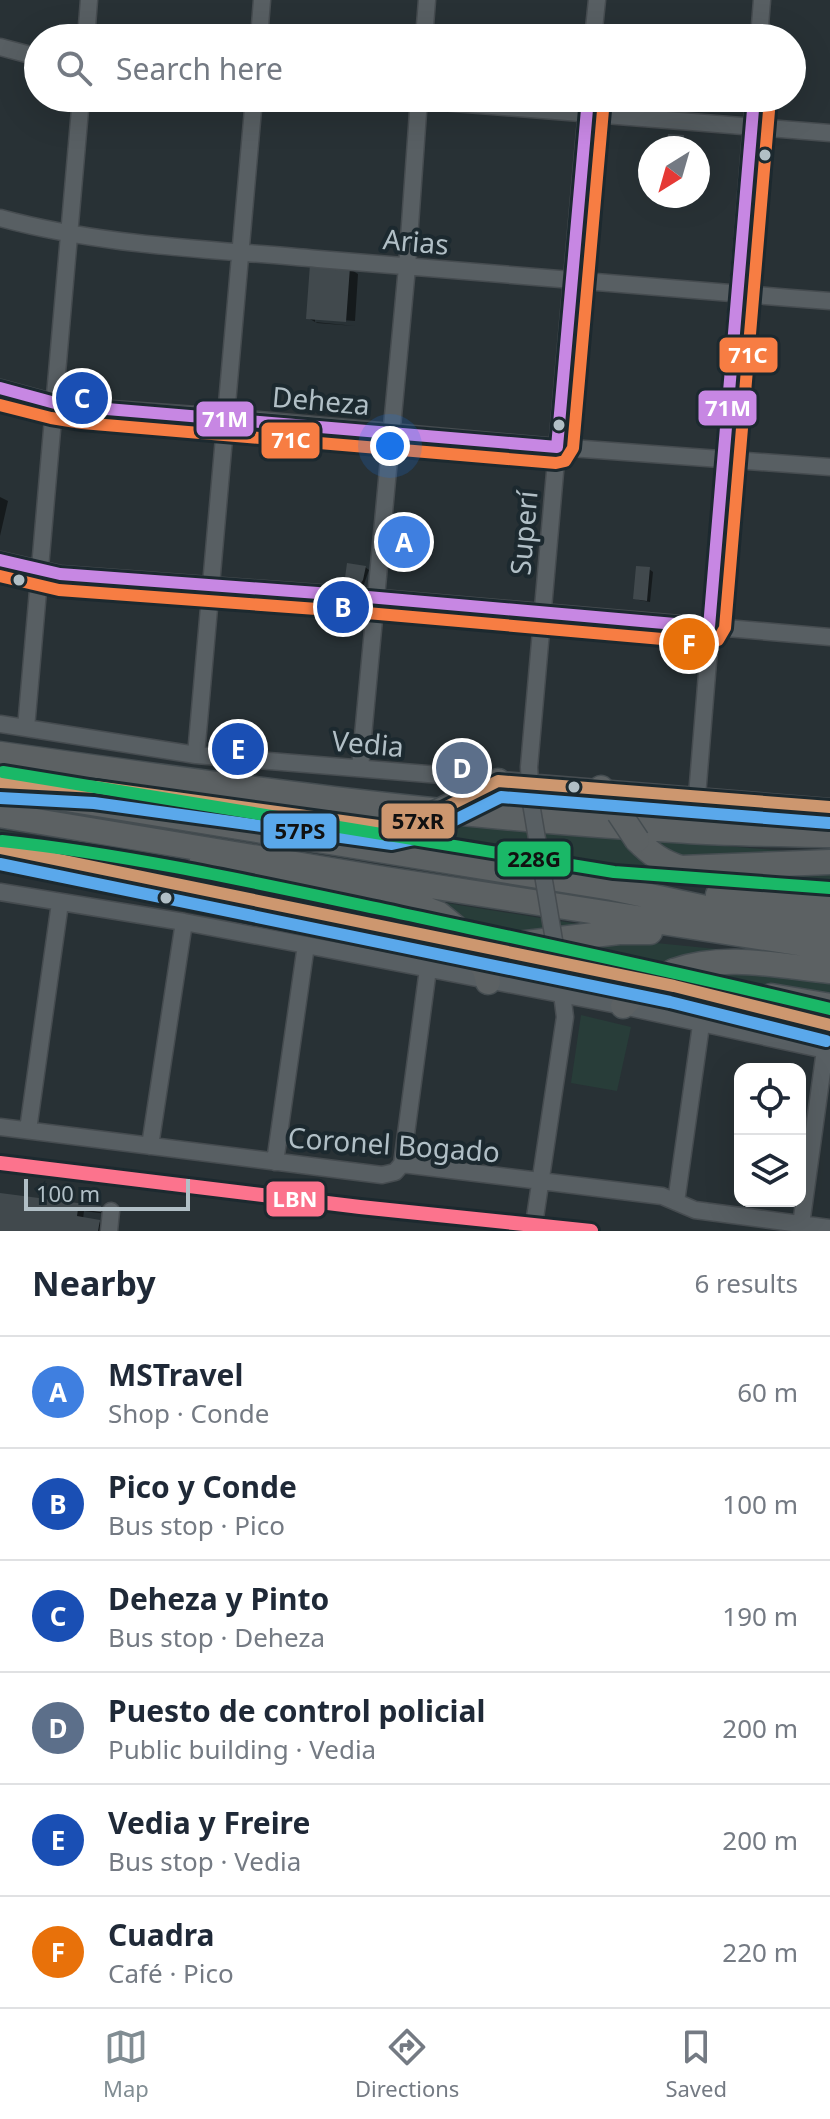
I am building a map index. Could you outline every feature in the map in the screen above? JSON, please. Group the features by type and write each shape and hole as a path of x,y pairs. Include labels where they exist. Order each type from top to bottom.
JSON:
{"highway":[{"path":"0,742 97,768"},
{"path":"0,754 254,790 452,811 674,831 830,835"},
{"path":"0,782 96,787 385,828 414,823 498,781"},
{"path":"0,788 612,888 715,910 830,926"},
{"path":"601,788 637,840 665,863 681,868 830,862"},
{"path":"0,815 830,948"},
{"path":"25,819 125,850 410,903 439,914 455,927 473,948 488,982"},
{"path":"674,831 830,848"},
{"path":"0,848 473,948 674,978 830,1006"},
{"path":"0,857 76,864"},
{"path":"612,888 830,904"},
{"path":"473,948 619,932 715,931"},
{"path":"631,998 674,978 695,963 716,961 830,971"},
{"path":"674,978 830,1025"}],"street":[{"path":"87,24 89,0"},
{"path":"260,24 262,0"},
{"path":"425,24 427,0"},
{"path":"594,24 597,0"},
{"path":"760,24 762,0"},
{"path":"0,47 24,53"},
{"path":"26,728 80,112"},
{"path":"196,755 253,112"},
{"path":"360,768 407,267 418,112"},
{"name":"Superí","path":"533,1231 565,1017 531,803 529,767 586,112"},
{"path":"640,112 752,127 830,133"},
{"path":"697,796 753,112"},
{"name":"Arias","path":"0,218 69,233 239,252 830,301"},
{"name":"Deheza","path":"0,388 55,403 723,461 830,467"},
{"path":"0,560 60,574 830,637"},
{"name":"Vedia","path":"0,724 196,755 830,807"},
{"path":"0,892 184,922 562,995 631,998 701,1025 828,1050 801,1225"},
{"path":"28,1130 60,903"},
{"path":"150,1146 184,922"},
{"path":"275,1162 306,945"},
{"path":"402,1164 428,969"},
{"path":"676,1202 701,1025"},
{"name":"Coronel Bogado","path":"0,1127 388,1175 402,1164 539,1180 662,1196 695,1210 830,1228"},
{"path":"109,1231 111,1211"}],"green space":[{"path":"623,802 830,818 830,826 629,815"},
{"path":"435,820 630,839 644,857 830,869 830,894 739,881 600,869 368,833"},
{"path":"0,830 382,906 443,926 0,839"},
{"path":"646,839 830,855 680,860"},
{"path":"415,898 597,927 531,936 480,936 454,925"},
{"path":"616,939 786,956 660,973 544,949"},
{"path":"703,969 830,976 830,997 684,975"},
{"path":"581,1015 631,1027 617,1091 571,1083"}],"building":[{"path":"310,264 350,267 346,322 306,319"},
{"path":"347,563 366,566 359,586 344,585"},
{"path":"636,566 650,567 647,601 633,599"},
{"path":"0,1193 101,1206 101,1212 78,1209 77,1216 100,1220 98,1231 0,1231"}],"transit line":[{"name":"71M","path":"0,388 83,407 557,447 587,112"},
{"name":"71C","path":"0,405 82,423 556,463 565,461 573,448 603,112"},
{"name":"71M","path":"0,560 60,574 709,627 753,112"},
{"name":"71C","path":"0,576 59,590 708,643 718,640 725,628 769,112"},
{"name":"228G","path":"3,772 614,872 830,888"},
{"name":"57xR","path":"0,782 96,787 393,828 414,823 498,781 830,807"},
{"name":"57PS","path":"0,798 94,803 392,844 419,838 501,797 829,823"},
{"name":"228G","path":"2,841 98,854 242,880 830,1009"},
{"name":"57xR","path":"0,848 674,986 830,1025"},
{"name":"57PS","path":"0,864 670,1002 826,1041"},
{"name":"LBN","path":"0,1163 360,1207 591,1231"}],"place":[{"name":"Deheza y Pinto","path":"82,398"},
{"name":"MSTravel","path":"404,542"},
{"name":"Pico y Conde","path":"343,607"},
{"name":"Cuadra","path":"689,644"},
{"name":"Vedia y Freire","path":"238,749"},
{"name":"Puesto de control policial","path":"462,768"}]}
